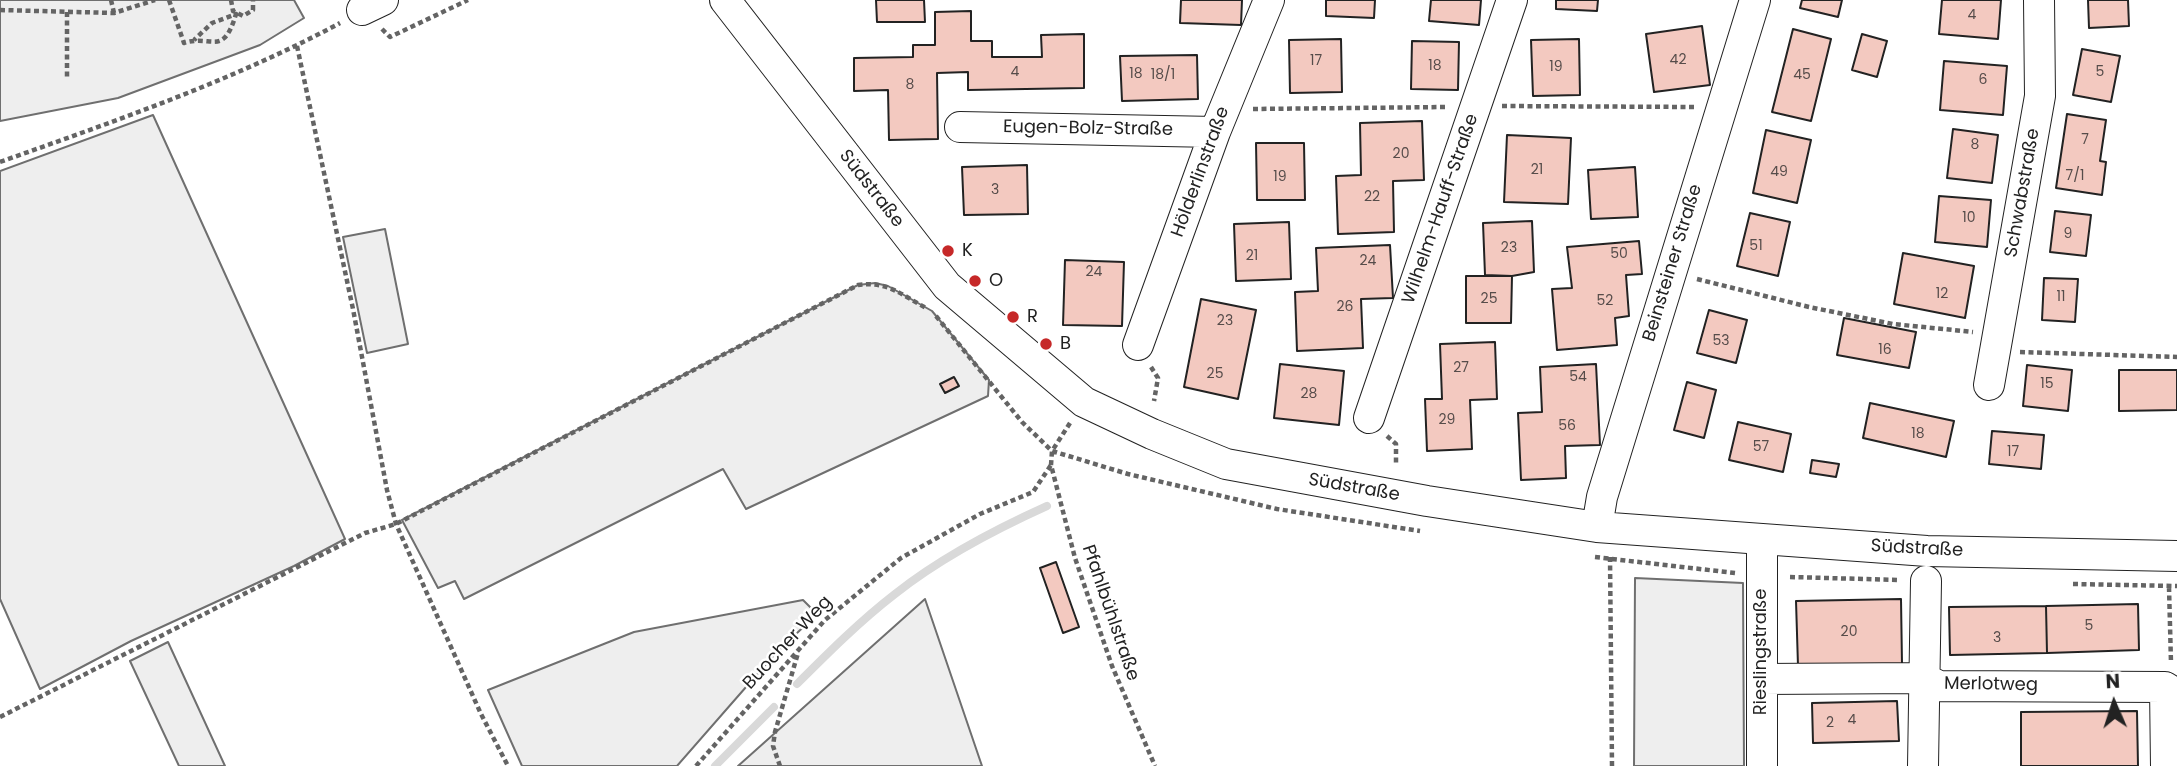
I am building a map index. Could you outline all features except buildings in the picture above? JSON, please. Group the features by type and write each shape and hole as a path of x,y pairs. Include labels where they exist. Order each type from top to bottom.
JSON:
{"street":[{"name":"Südstraße","path":"725,0 947,286 1083,402 1226,464 1414,499 1597,527 1927,551 2177,556"},
{"name":"Hölderlinstraße","path":"1138,345 1219,121 1269,0"},
{"name":"Wilhelm-Hauff-Straße","path":"1369,418 1512,0"},
{"name":"Beinsteiner Straße","path":"1597,527 1602,497 1755,0"},
{"name":"Schwabstraße","path":"1989,386 2040,96 2039,0"},
{"name":"Eugen-Bolz-Straße","path":"960,127 1219,121"},
{"name":"Rieslingstraße","path":"1762,539 1762,766"},
{"path":"1923,766 1926,581"},
{"name":"Merlotweg","path":"1762,679 1923,678 1939,686 2171,691"},
{"path":"2166,766 2171,691"}],"path":[{"path":"111,0 114,13"},
{"path":"0,10 114,13 155,0"},
{"path":"169,0 184,43 194,40 212,23 236,14 243,16 250,13 254,6 253,0"},
{"path":"232,0 231,7 236,14"},
{"path":"0,162 158,106 297,46 373,5 390,37 468,0"},
{"path":"66,12 67,80"},
{"path":"194,40 202,43 224,38 232,28 236,14"},
{"path":"297,46 396,524 481,714 508,766"},
{"path":"1219,121 1476,106 1721,107"},
{"path":"1670,272 1809,307 1997,343 2177,357"},
{"name":"Pfahlbühlstraße","path":"0,717 365,533 396,524 858,285 875,283 888,286 932,311 1022,422 1052,451 1051,465 1075,558 1112,666 1155,766"},
{"name":"Buocher Weg","path":"696,766 825,620 901,558 980,514 1033,492 1051,465"},
{"path":"1610,560 1612,766"},
{"path":"2169,587 2171,691"},
{"path":"780,766 773,746 775,732 799,648"}],"shaded area":[{"path":"0,0 294,0 304,18 260,45 118,98 0,121"},
{"path":"153,115 345,539 294,566 131,641 40,689 0,599 0,171"},
{"path":"385,229 408,344 367,353 343,237"},
{"path":"875,283 888,286 932,311 989,380 988,396 746,509 723,469 464,599 455,581 438,588 402,520 858,285"},
{"path":"1635,578 1743,583 1744,766 1634,766"},
{"path":"925,599 982,766 738,766"},
{"path":"803,600 817,614 774,655 677,766 522,766 488,690 634,632"},
{"path":"168,642 225,766 179,766 130,661"}],"waterway":[{"path":"797,684 857,626 912,581 968,546 1047,506"},
{"path":"715,766 774,707"}],"place":[{"name":"K","path":"948,251"},
{"name":"O","path":"975,281"},
{"name":"R","path":"1013,317"},
{"name":"B","path":"1046,344"}]}
